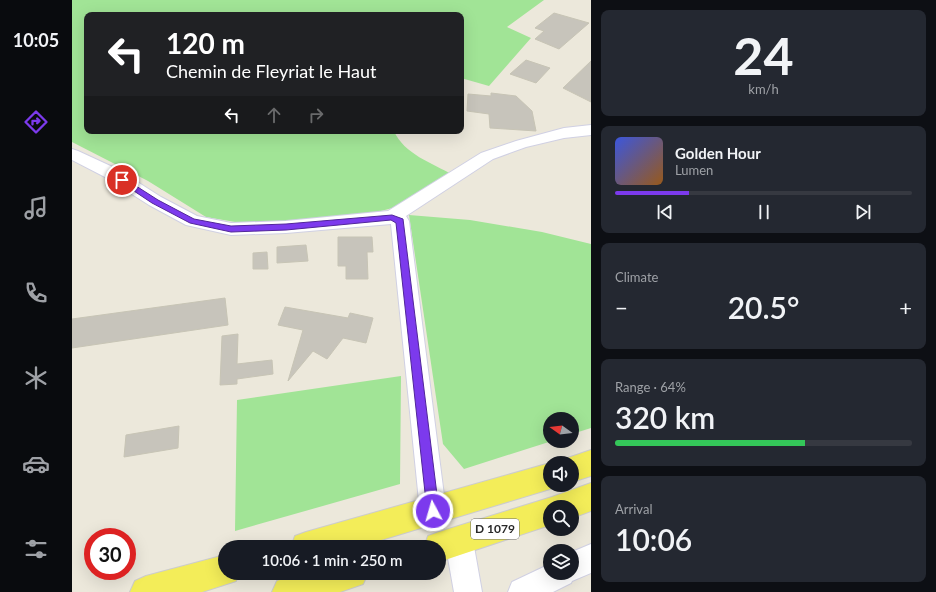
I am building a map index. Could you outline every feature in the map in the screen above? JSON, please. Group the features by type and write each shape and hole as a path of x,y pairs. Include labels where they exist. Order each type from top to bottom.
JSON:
{"main road":[{"path":"579,467 591,463"},
{"name":"D 1079","path":"331,540 543,478"},
{"path":"579,502 591,498"},
{"name":"D 1079","path":"449,544 543,513"},
{"path":"146,592 218,572"},
{"path":"288,592 328,580"}],"street":[{"path":"72,154 111,173 155,202 192,222 231,229 286,227 392,217 487,156 521,144 564,133 591,130"},
{"path":"392,217 400,221 433,511"},
{"path":"449,544 468,592"},
{"path":"579,564 591,558"},
{"path":"522,592 547,580"}],"green space":[{"path":"72,0 544,0 507,27 531,38 489,86 464,79 464,12 84,12 84,134 396,134 404,146 412,152 453,175 400,206 358,217 281,223 241,223 206,217 148,181 72,142"},
{"path":"409,215 470,220 542,232 591,244 591,428 579,432 579,412 543,412 543,444 464,469 443,444"},
{"path":"401,376 400,484 235,531 237,400"}],"building":[{"path":"554,13 589,23 559,49 535,39 544,31 535,28"},
{"path":"526,60 550,68 536,83 510,74"},
{"path":"591,61 591,102 563,88"},
{"path":"491,93 516,96 532,111 536,131 490,128 489,114 467,111 468,94 491,96"},
{"path":"338,237 372,237 373,252 367,252 368,279 346,279 346,266 338,266"},
{"path":"306,245 308,261 277,263 277,247"},
{"path":"267,252 268,269 253,269 253,253"},
{"path":"225,298 228,325 72,348 72,319"},
{"path":"285,307 348,318 350,313 373,318 366,343 343,338 327,359 313,351 288,381 303,330 278,325"},
{"path":"238,334 237,364 272,360 273,374 237,379 237,384 220,385 222,336"},
{"path":"179,426 178,448 124,457 126,435"}],"route":[{"path":"122,180 155,202 192,222 231,229 286,227 392,217 400,221 433,511"}]}
